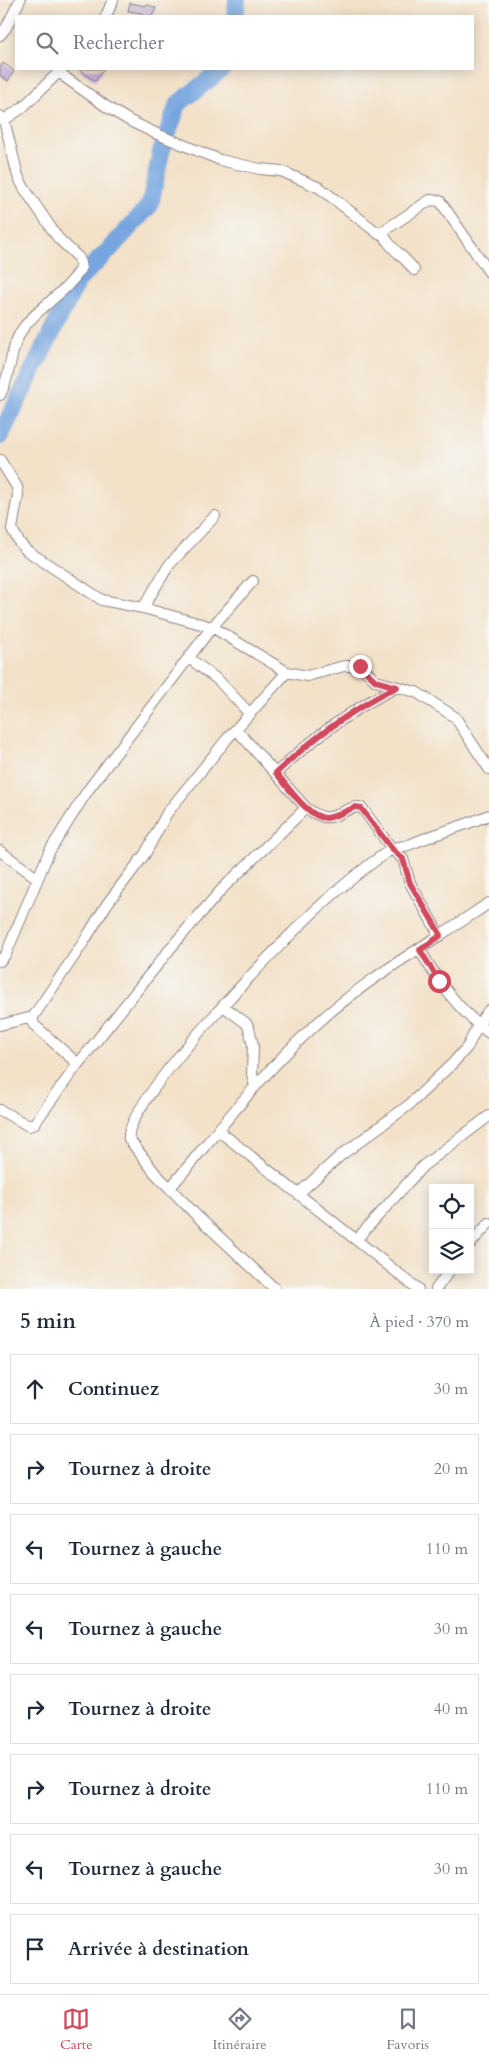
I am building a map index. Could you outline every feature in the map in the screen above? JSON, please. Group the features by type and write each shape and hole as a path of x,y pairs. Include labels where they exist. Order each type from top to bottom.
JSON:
{"street":[{"path":"0,36 20,0"},
{"path":"106,15 113,0"},
{"path":"0,396 14,345 21,332 41,308 68,285 81,269 79,258 58,238 24,188 18,176 2,118 22,108 61,70 83,90 130,121 220,160 260,169 281,171 320,188 378,234 383,233 430,200 440,200 489,272"},
{"path":"383,233 387,243 408,260 414,270"},
{"path":"0,460 17,487 18,495 12,530 19,542 36,558 102,600 143,608 212,627 287,672 307,676 344,666 357,666 364,669 376,681 416,692 456,718 489,768"},
{"path":"143,608 169,565 215,516"},
{"path":"0,961 6,954 49,852 88,790 212,627 253,581"},
{"path":"189,658 218,680 250,714"},
{"path":"0,1025 32,1017 83,943 106,904 145,854 167,813 236,729 287,672"},
{"path":"276,773 327,728 397,687"},
{"path":"236,729 306,808 318,816 328,818 356,807 361,808 392,849 403,859 410,883 440,936"},
{"path":"0,1110 31,1126 174,944 222,888 306,808"},
{"path":"275,1289 214,1233 134,1148 128,1134 135,1117 156,1085 223,1006 275,950 318,908 392,849 409,845 424,837 472,823 489,815"},
{"path":"0,851 37,878"},
{"path":"170,1188 255,1086 309,1030 364,986 489,903"},
{"path":"420,950 439,981 466,1014 489,1033"},
{"path":"223,1006 249,1028 253,1045 252,1074 255,1086"},
{"path":"298,1194 340,1156 409,1105 453,1063 468,1046 478,1024 489,1010"},
{"path":"32,1017 33,1024 78,1064"},
{"path":"356,1239 423,1166 489,1116"},
{"path":"219,1131 418,1289"},
{"path":"474,1240 489,1223"},
{"path":"436,1289 447,1274"}],"building":[{"path":"130,3 146,6 146,4 156,8 152,15 141,15 142,13 128,11"},
{"path":"3,63 14,71 8,81 0,75 0,68"},
{"path":"79,70 103,70 95,81"}],"waterway":[{"path":"235,15 237,0"},
{"path":"0,436 78,280 108,251 150,205 161,152 178,104 221,70"}],"route":[{"path":"360,666 374,680 397,687 327,728 276,773 306,808 318,816 328,818 356,807 361,808 392,849 400,854 410,883 439,932 440,936 420,950 439,981"}]}
